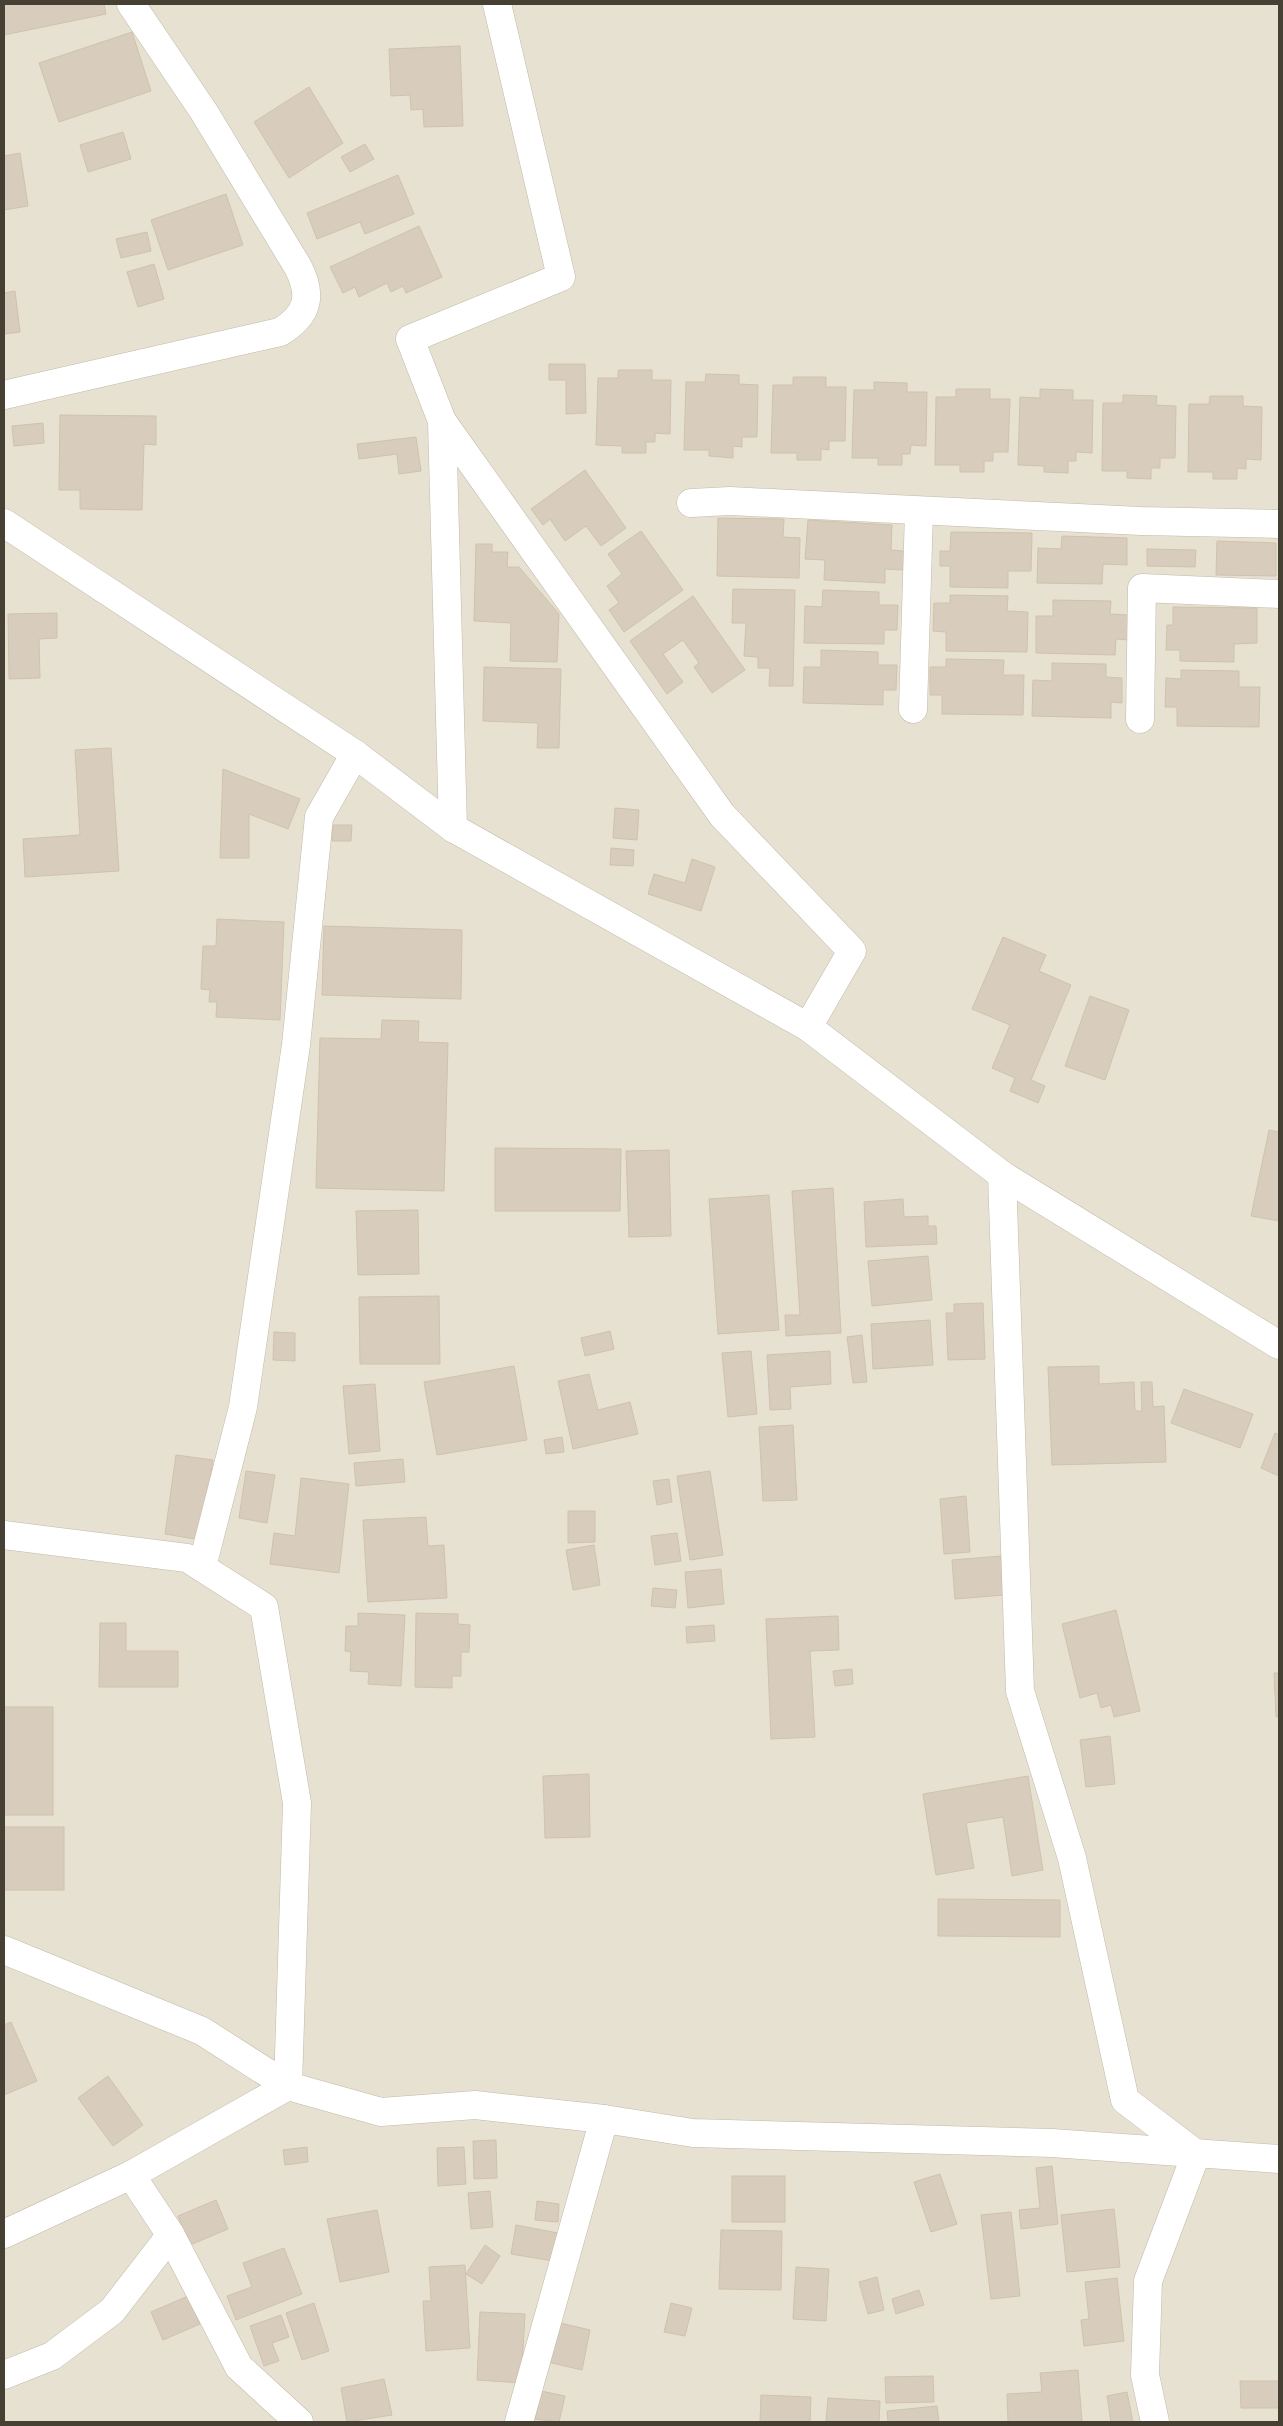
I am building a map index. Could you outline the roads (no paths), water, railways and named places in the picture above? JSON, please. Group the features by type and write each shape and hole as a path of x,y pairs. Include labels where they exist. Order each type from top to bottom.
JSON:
{"street":[{"path":"4,396 280,332 300,316 306,303 306,291 298,267 204,112 131,4"},
{"path":"498,4 561,276 410,339 442,421 722,815 852,951 808,1027"},
{"path":"442,421 453,828"},
{"path":"691,503 730,501 1141,522 1279,524"},
{"path":"913,709 919,512"},
{"path":"4,523 355,754 453,828 808,1027 1002,1175 1279,1345"},
{"path":"1140,720 1142,588 1279,594"},
{"path":"202,1567 243,1407 296,1046 318,817 355,754"},
{"path":"1002,1175 1020,1691 1072,1858 1125,2100 1196,2154"},
{"path":"4,1535 187,1558 264,1607 297,1803 288,2086"},
{"path":"4,1950 202,2031 288,2086 381,2112 475,2105 604,2120 693,2134 1052,2143 1279,2158"},
{"path":"4,2234 131,2175 288,2086"},
{"path":"519,2422 604,2120"},
{"path":"1155,2422 1145,2375 1148,2281 1196,2154"},
{"path":"131,2175 170,2234 239,2366 299,2422"},
{"path":"4,2375 52,2356 112,2311 170,2234"}]}
